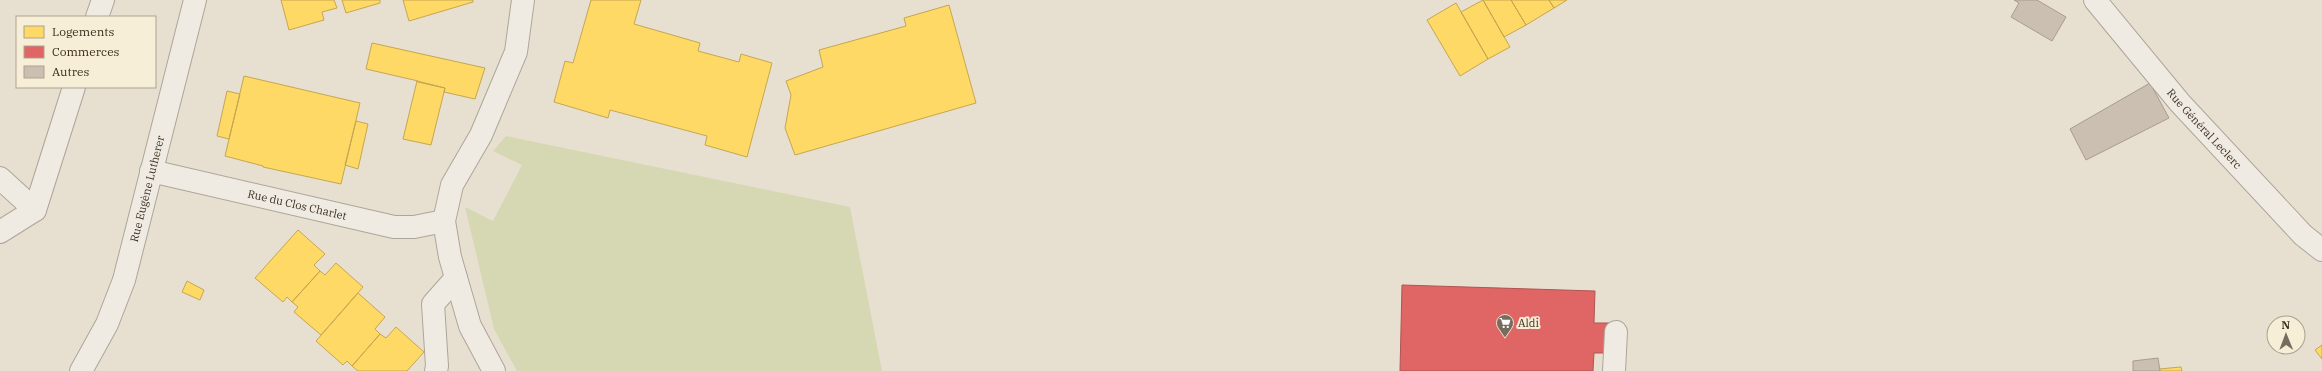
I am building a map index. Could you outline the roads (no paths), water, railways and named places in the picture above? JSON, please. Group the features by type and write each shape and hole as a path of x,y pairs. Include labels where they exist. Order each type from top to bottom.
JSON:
{"street":[{"path":"97,16 103,0"},
{"name":"Rue Eugène Lutherer","path":"81,371 107,324 124,280 150,171 195,0"},
{"path":"494,371 470,326 456,278 444,222 452,185 481,135 516,52 523,0"},
{"name":"Rue Général Leclerc","path":"2095,0 2180,103 2303,235 2322,250"},
{"path":"0,232 35,210 74,88"},
{"name":"Rue du Clos Charlet","path":"150,171 394,227 414,227 444,222"},
{"path":"0,178 35,210"},
{"path":"436,371 437,366 433,304 456,278"},
{"path":"1614,371 1616,332"}],"place":[{"name":"Aldi","path":"1505,338"}]}
